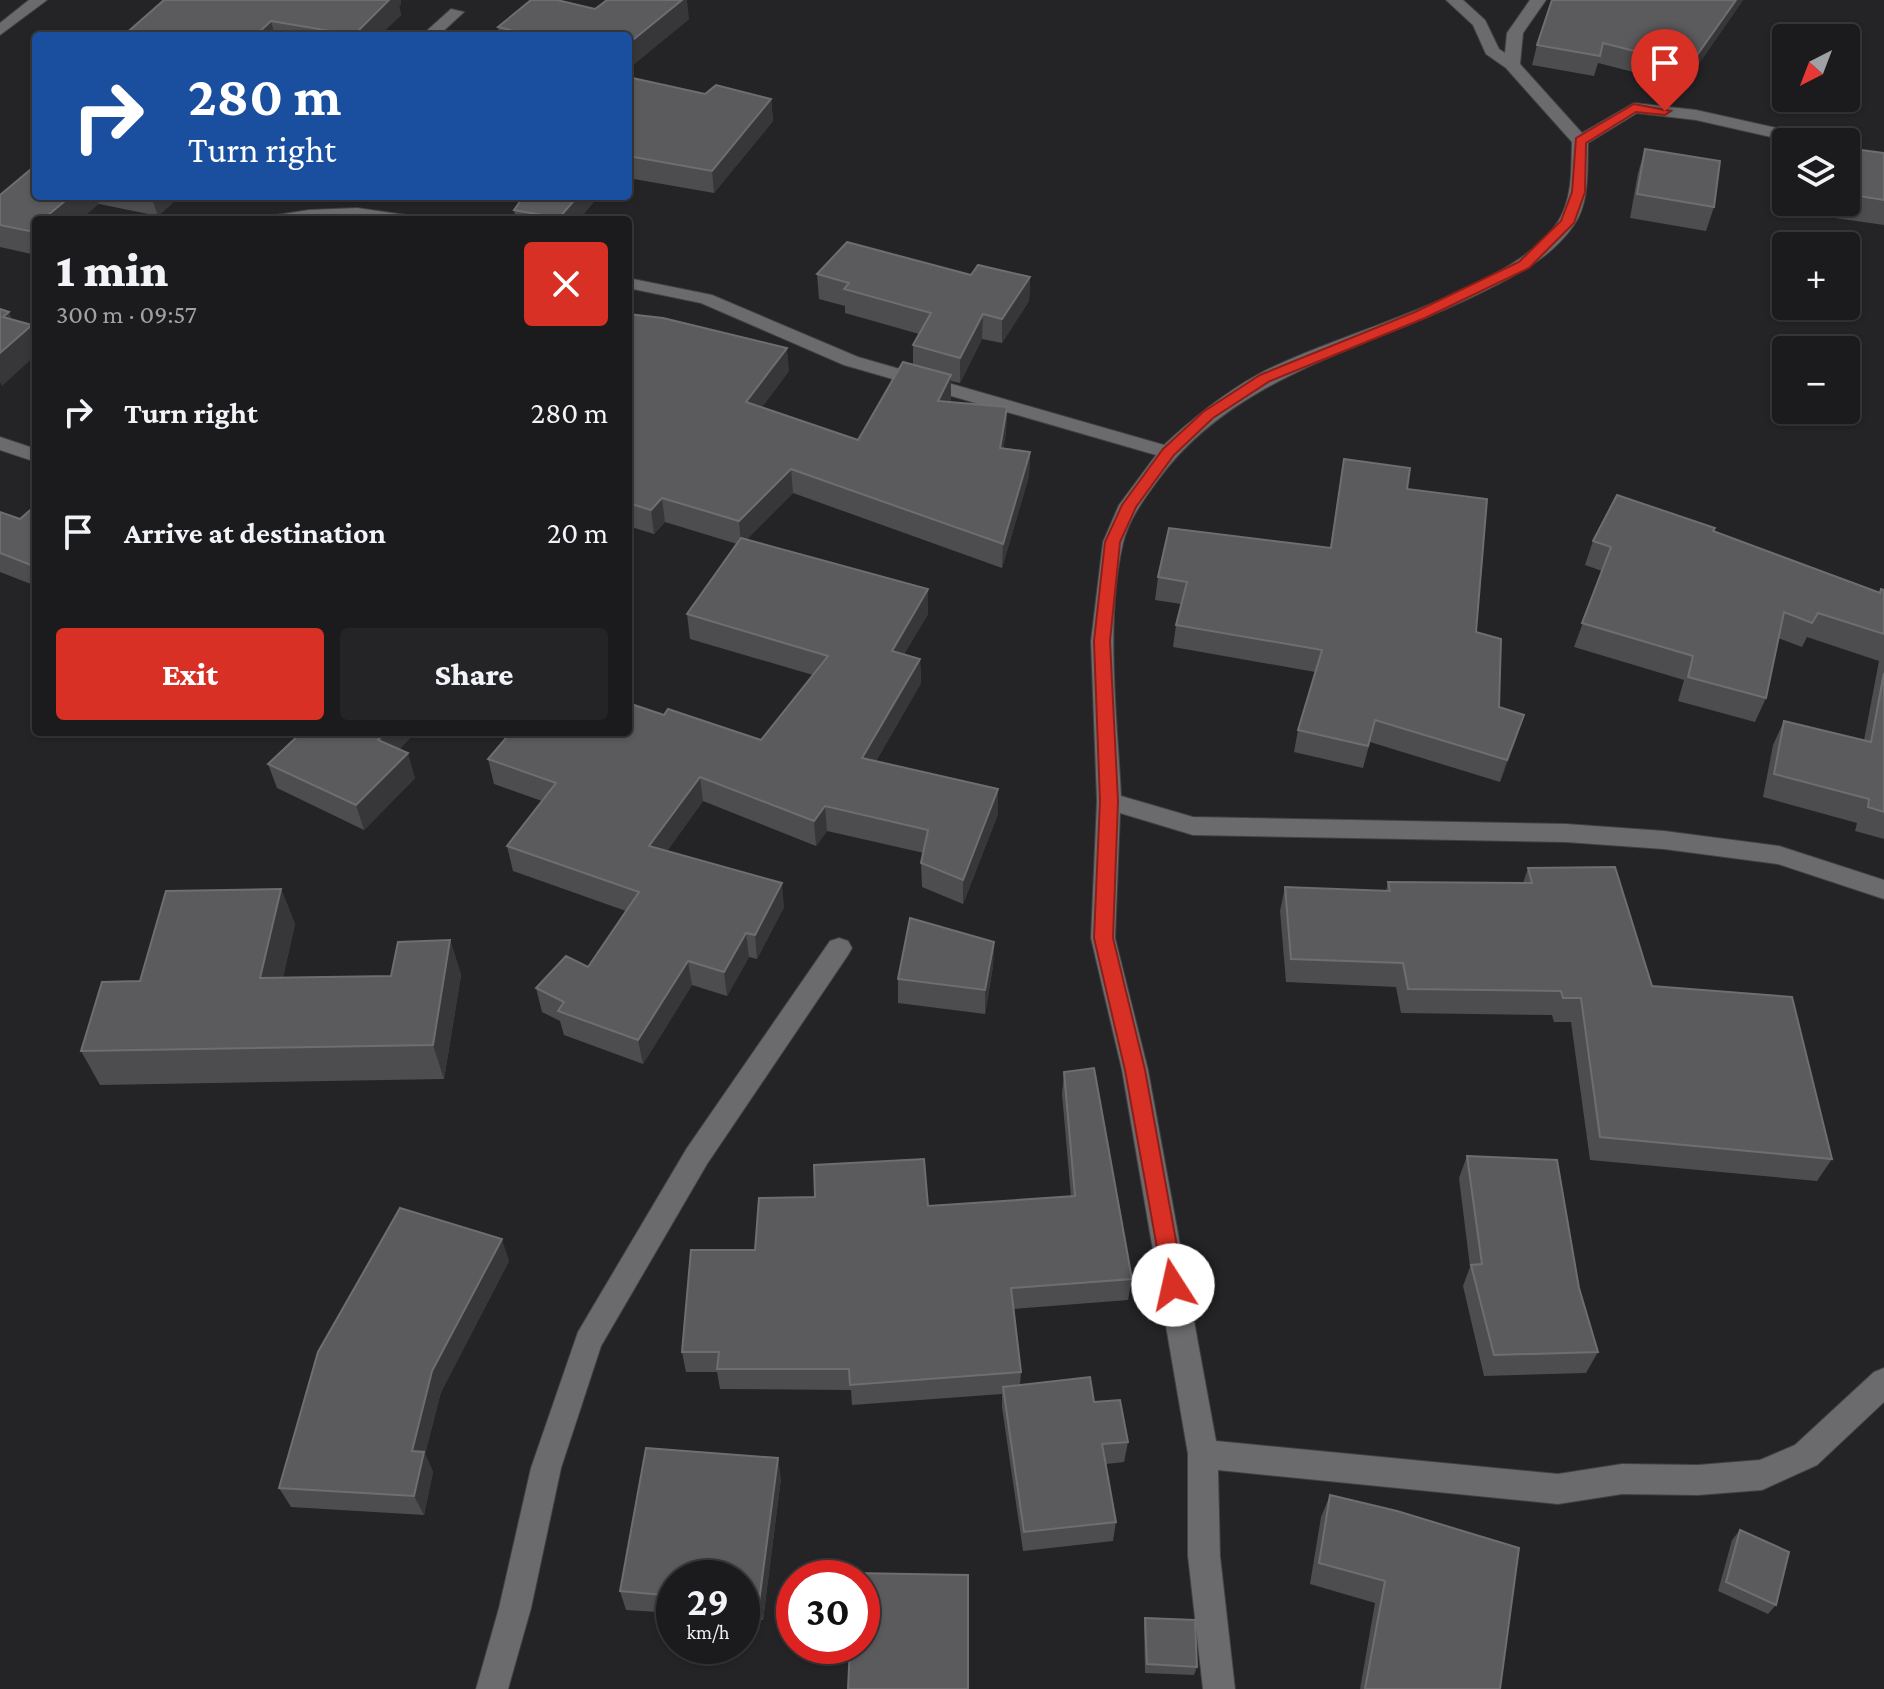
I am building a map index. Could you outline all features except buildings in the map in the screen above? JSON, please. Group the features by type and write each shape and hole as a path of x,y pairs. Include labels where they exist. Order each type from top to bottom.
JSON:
{"street":[{"path":"0,30 39,0"},
{"path":"1219,1689 1204,1556 1203,1454 1135,1070 1103,938 1109,801 1102,641 1113,542 1129,505 1151,480 1168,452 1208,415 1265,378 1420,315 1524,265 1567,223 1578,192 1580,141 1512,65 1492,51 1480,23 1454,0"},
{"path":"1512,65 1515,33 1538,0"},
{"path":"434,32 456,12"},
{"path":"1580,141 1634,108 1696,115 1772,132"},
{"path":"343,200 364,211"},
{"path":"297,216 364,211 387,216"},
{"path":"632,284 706,299 851,361 1168,452"},
{"path":"8,446 32,435"},
{"path":"8,446 32,455"},
{"path":"1109,801 1193,826 1566,833 1664,840 1779,855 1884,890"},
{"path":"492,1689 515,1608 546,1468 588,1341 697,1156 839,948"},
{"path":"1203,1454 1558,1489 1622,1479 1698,1480 1762,1475 1806,1455 1884,1382"}],"route":[{"path":"1173,1285 1135,1070 1103,938 1109,801 1102,641 1105,589 1113,542 1129,505 1151,480 1168,452 1208,415 1265,378 1420,315 1524,265 1567,223 1578,192 1580,141 1634,108 1665,111"}]}
